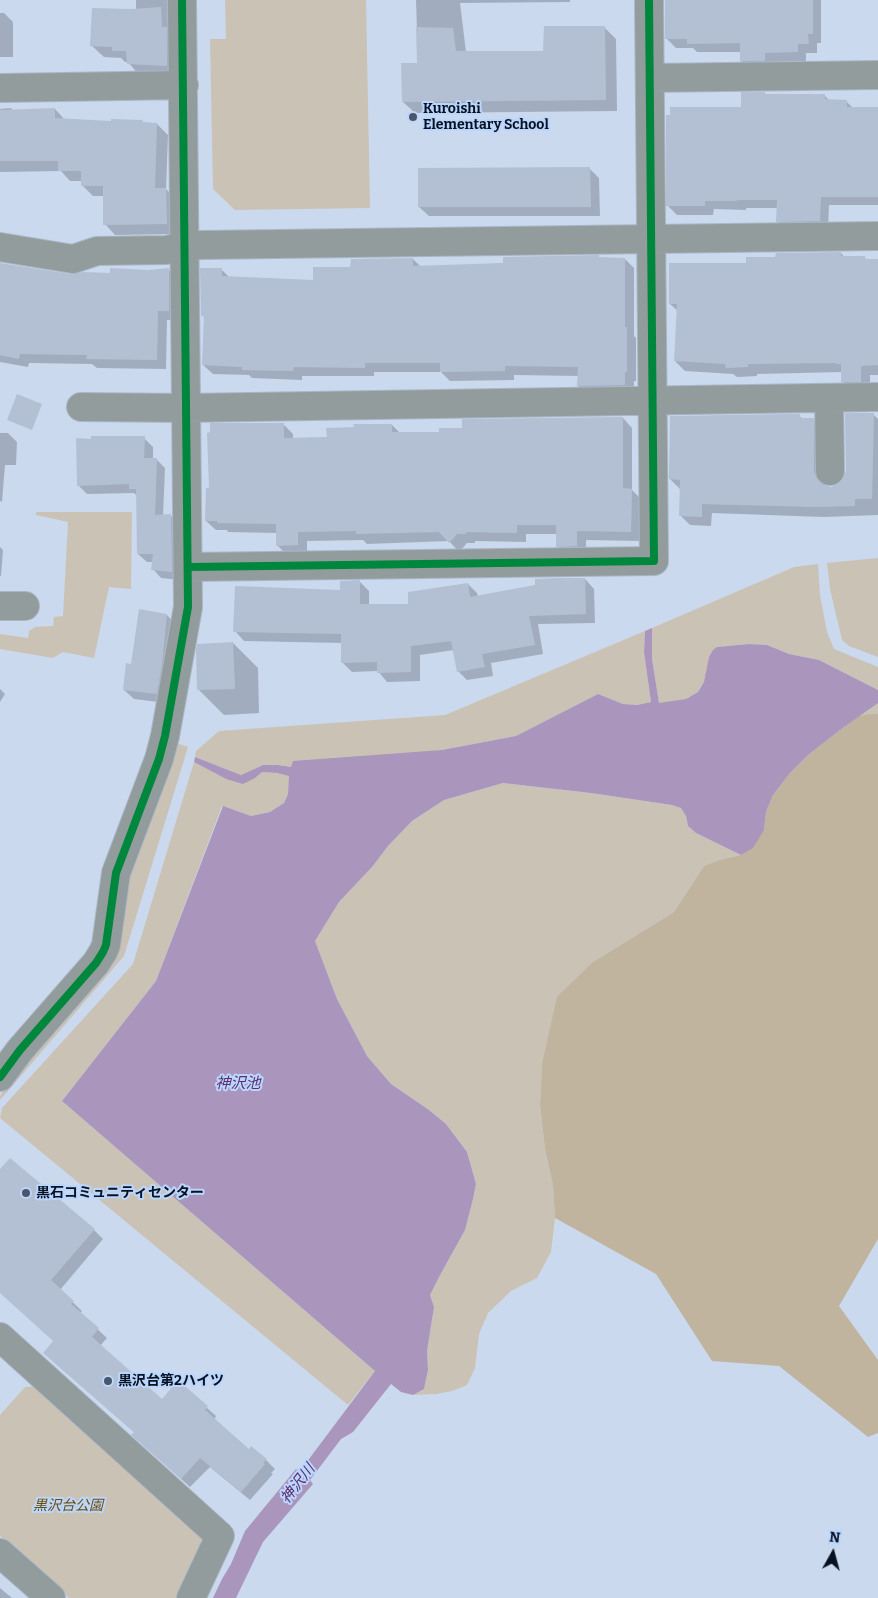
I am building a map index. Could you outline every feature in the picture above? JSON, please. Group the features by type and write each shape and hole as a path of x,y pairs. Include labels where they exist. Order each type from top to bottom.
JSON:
{"street":[{"path":"0,1077 20,1050 96,963 106,945 116,873 159,759 165,736 188,606 186,246 182,0"},
{"path":"189,567 654,561 649,0"},
{"path":"650,78 878,75"},
{"path":"0,88 184,85"},
{"path":"0,247 73,259 96,251 166,250 186,246 878,236"},
{"path":"81,407 186,408 878,397"},
{"path":"829,398 830,472"},
{"path":"0,1337 220,1536 191,1598"},
{"path":"0,1552 51,1598"}],"green space":[{"path":"225,0 366,0 370,208 235,210 213,189 210,39 226,39"},
{"path":"36,512 132,512 131,589 109,587 94,658 63,652 53,658 0,649 0,634 28,638 29,631 35,627 53,626 54,617 63,616 68,522 36,515"},
{"path":"878,558 878,657 849,646 842,640 830,589 827,563"},
{"path":"818,564 820,595 827,632 834,649 878,667 878,690 819,660 789,654 767,645 749,644 717,647 704,682 698,692 686,699 659,704 652,659 652,628 794,567"},
{"path":"645,631 644,652 651,702 637,705 623,704 598,694 516,736 442,750 291,767 263,765 241,775 195,757 196,751 219,731 445,715"},
{"path":"878,703 878,714 859,716"},
{"path":"173,742 188,747 124,956 0,1099 13,1074 106,968 125,873"},
{"path":"194,762 226,779 255,778 262,772 290,776 288,794 284,803 270,812 251,816 222,806 156,981 62,1101 375,1371 348,1405 0,1118 2,1108 133,964"},
{"path":"503,783 672,805 681,808 686,816 688,826 696,833 741,855 704,866 674,912 593,962 542,1064 540,1105 545,1149 553,1185 555,1218 551,1252 537,1278 511,1291 488,1313 479,1334 475,1368 467,1385 452,1391 436,1394 413,1395 424,1389 428,1370 427,1351 434,1307 430,1295 465,1230 476,1184 467,1152 446,1124 391,1084 367,1056 337,999 315,941 339,902 412,821 444,800"},
{"name":"黒沢台公園","path":"37,1386 200,1534 204,1546 177,1598 69,1598 0,1536 0,1415 25,1387"}],"shaded area":[{"path":"878,714 878,1239 839,1306 878,1360 878,1433 868,1437 779,1366 712,1361 656,1274 555,1218 553,1185 545,1149 540,1105 542,1064 557,997 593,962 674,912 704,866 741,855 764,830 766,812 773,795 790,773 808,755 858,716"}],"water":[{"name":"神沢池","path":"652,628 652,659 659,703 686,699 698,692 704,682 709,657 717,647 749,644 767,645 789,654 819,660 878,690 878,703 808,755 790,773 773,795 766,812 764,830 753,848 741,855 696,833 688,826 686,816 681,808 672,805 503,783 444,800 412,821 339,902 315,941 337,999 367,1056 391,1084 446,1124 467,1152 476,1184 465,1230 430,1295 434,1307 427,1351 428,1370 424,1389 413,1395 401,1392 391,1384 353,1432 341,1439 310,1480 313,1484 263,1542 236,1598 213,1598 231,1564 245,1531 296,1469 300,1471 375,1371 62,1101 156,981 223,806 251,816 270,812 284,803 288,794 289,776 262,772 243,784 226,779 194,762 195,757 241,775 263,765 291,767 293,761 442,750 516,736 598,694 623,704 637,705 651,702 644,652 645,631"}],"building":[{"path":"665,0 813,0 813,34 808,34 809,44 798,44 798,52 765,53 765,61 740,61 740,43 687,44 687,39 665,39"},
{"path":"161,7 162,27 167,27 167,66 127,64 126,51 112,51 112,47 90,46 92,8 132,9"},
{"path":"544,26 605,26 606,100 402,102 401,63 417,63 416,27 453,28 456,51 543,51"},
{"path":"741,92 825,94 825,99 847,100 847,107 878,107 878,197 821,197 820,221 776,222 777,200 705,201 705,206 666,206 666,115 670,115 670,107 741,107"},
{"path":"55,108 55,118 111,121 111,119 143,120 142,122 157,123 155,188 166,188 167,224 103,225 103,186 81,186 81,171 58,171 58,161 0,161 0,110"},
{"path":"590,167 591,207 418,207 418,168"},
{"path":"841,252 841,256 865,256 865,259 878,259 878,365 861,366 861,382 841,382 841,364 836,363 748,364 748,367 726,368 725,364 674,361 677,304 669,304 669,263 746,263 746,257 775,257 776,253"},
{"path":"599,255 599,257 625,258 627,372 625,372 625,385 577,386 578,367 505,366 505,371 440,372 440,363 365,363 365,368 294,367 293,371 242,370 242,367 202,365 204,316 201,316 200,268 222,268 222,276 313,280 313,267 350,267 351,259 413,258 413,266 503,263 503,257"},
{"path":"0,263 71,274 84,272 110,273 110,268 149,270 169,268 169,311 158,311 157,360 86,359 87,355 20,354 19,359 0,355"},
{"path":"17,394 42,404 32,430 7,420"},
{"path":"845,413 874,413 872,499 855,499 855,506 814,507 702,504 702,517 679,516 680,480 669,479 670,416 800,414 800,418 814,418 814,472 822,484 831,487 843,479 846,471"},
{"path":"623,417 623,488 632,489 631,532 577,531 577,546 556,547 556,525 517,525 517,533 466,532 466,534 457,534 449,543 439,532 356,534 356,531 298,532 298,545 276,546 276,524 205,521 206,488 209,488 207,433 210,432 210,423 284,423 284,438 327,437 326,428 354,427 353,424 392,424 392,432 439,432 439,428 462,428 462,419"},
{"path":"91,436 145,436 144,458 157,458 155,515 171,514 172,572 151,570 153,554 137,554 136,489 129,489 129,484 77,486 76,438 91,439"},
{"path":"585,578 586,614 529,616 535,645 482,654 485,667 457,672 451,641 411,646 411,672 377,673 377,662 341,663 341,634 233,632 235,586 340,590 340,581 360,580 360,604 408,604 408,592 468,583 470,597 535,585 535,579"},
{"path":"139,609 167,614 157,694 123,690 126,663 131,664"},
{"path":"233,642 235,689 197,690 197,644"},
{"path":"10,1158 95,1229 51,1280 74,1301 71,1304 99,1328 92,1337 162,1399 178,1380 208,1406 205,1410 249,1449 251,1446 267,1459 263,1463 265,1464 241,1492 200,1458 181,1479 131,1435 134,1432 43,1353 53,1341 0,1293 0,1169"}],"cycle path":[{"path":"0,1077 20,1050 96,963 106,945 116,873 159,759 165,736 188,607 182,0"},
{"path":"189,567 654,561 649,0"}],"place":[{"name":"Kuroishi Elementary School","path":"413,117"},
{"name":"黒石コミュニティセンター","path":"26,1193"},
{"name":"黒沢台第2ハイツ","path":"108,1381"}],"water label":[{"name":"神沢川","path":"298,1484"}]}
